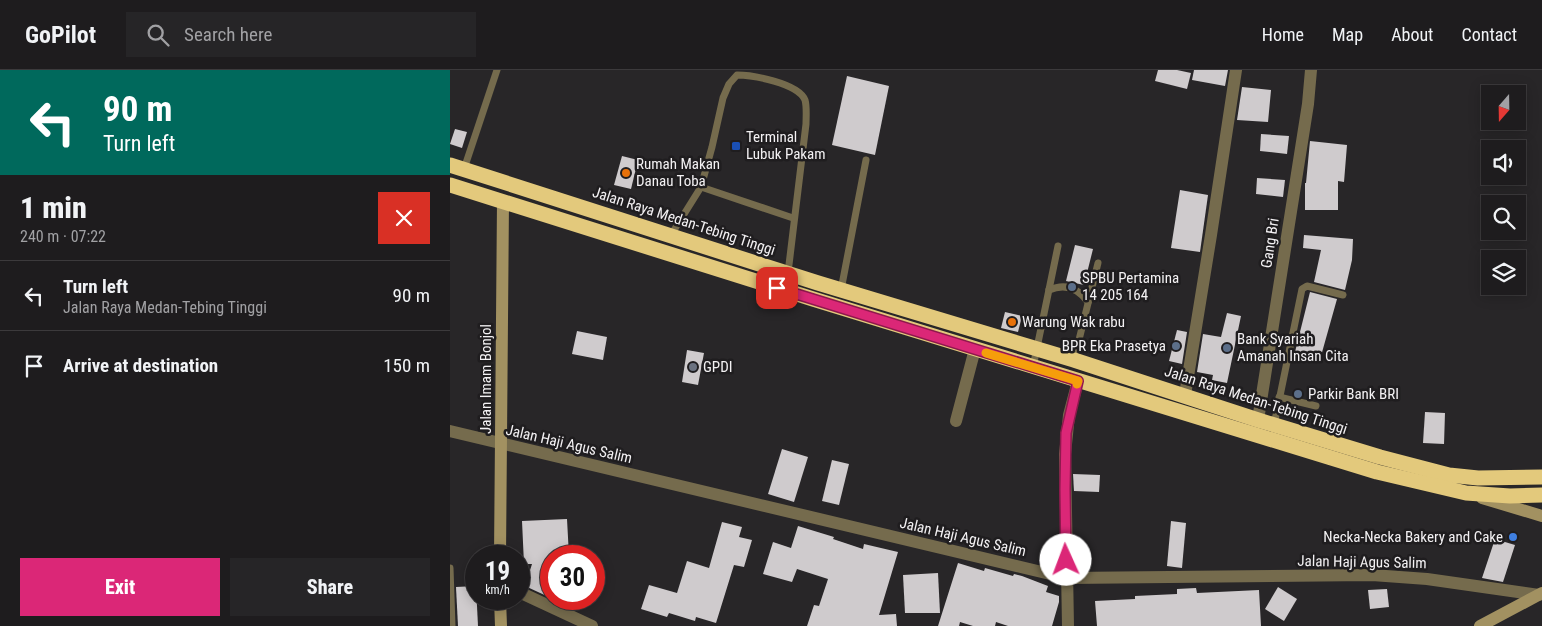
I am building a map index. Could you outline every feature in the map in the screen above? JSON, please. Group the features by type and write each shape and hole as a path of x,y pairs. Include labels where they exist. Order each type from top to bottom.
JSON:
{"highway":[{"name":"Jalan Raya Medan-Tebing Tinggi","path":"457,168 818,283 1074,360 1258,420 1380,457 1449,475 1478,478 1542,477"},
{"path":"450,185 1376,472 1466,493 1510,496 1542,495"},
{"path":"665,251 671,235"},
{"path":"813,299 818,283"}],"street":[{"path":"1185,396 1212,236 1236,70"},
{"name":"Gang Bri","path":"1258,420 1307,109 1311,70"},
{"name":"Jalan Imam Bonjol","path":"500,545 503,201"},
{"path":"956,420 975,349"},
{"path":"1068,626 1065,447 1069,415 1078,381"},
{"name":"Jalan Haji Agus Salim","path":"450,431 501,445 1067,578 1372,575 1427,579 1540,594"},
{"path":"1466,493 1542,516"},
{"path":"1480,626 1540,594"},
{"path":"530,597 592,626"},
{"path":"500,610 501,626"}],"lane":[{"path":"457,168 497,70"},
{"path":"671,235 701,187 723,98 729,84 737,76 749,75 765,78 793,89 804,100 806,124 788,273"},
{"path":"841,290 866,160"},
{"path":"701,187 794,218"},
{"path":"1033,367 1058,246"},
{"path":"1074,360 1098,263"},
{"path":"1049,290 1065,286 1077,290 1088,302"},
{"path":"1274,425 1302,289 1307,286 1343,294"},
{"path":"1280,397 1316,406"},
{"path":"450,568 452,626"}],"building":[{"path":"1158,70 1177,70 1191,73 1187,89 1155,81"},
{"path":"1194,70 1228,70 1225,86 1192,80"},
{"path":"847,76 889,86 875,155 832,145"},
{"path":"1242,87 1271,90 1268,122 1237,120"},
{"path":"455,129 467,132 462,148 450,144"},
{"path":"1261,134 1289,136 1287,154 1260,151"},
{"path":"1310,141 1347,145 1344,182 1338,181 1338,210 1305,210 1305,183"},
{"name":"Rumah Makan Danau Toba","path":"622,156 638,160 631,189 614,185"},
{"path":"1257,178 1285,180 1283,197 1256,194"},
{"path":"1180,190 1208,195 1200,252 1171,248"},
{"path":"1304,235 1353,239 1352,260 1345,290 1314,282 1321,250 1303,248"},
{"path":"1075,245 1093,249 1084,285 1066,281"},
{"path":"1310,292 1337,299 1319,363 1294,356"},
{"name":"Warung Wak rabu","path":"1005,312 1022,316 1018,332 1001,328"},
{"path":"1227,313 1241,316 1227,383 1212,380 1213,375 1197,372 1203,334 1221,337"},
{"path":"1177,330 1187,332 1182,364 1169,361"},
{"path":"577,331 607,337 603,360 572,354"},
{"name":"GPDI","path":"687,350 704,353 698,385 682,382"},
{"path":"1425,412 1445,413 1444,444 1423,443"},
{"path":"782,449 808,457 794,502 768,494"},
{"path":"832,460 849,464 839,505 822,501"},
{"path":"1073,474 1100,475 1099,492 1074,491"},
{"path":"567,519 568,545 540,545 540,593 530,588 532,564 530,564 530,545 523,545 522,521"},
{"path":"1171,521 1186,523 1182,568 1167,566"},
{"path":"722,522 742,527 739,537 752,540 744,567 734,565 716,623 696,617 695,621 669,613 667,617 641,609 649,585 677,593 687,561 709,568"},
{"path":"798,526 834,537 833,539 863,549 864,544 898,552 879,615 896,614 897,626 807,626 814,605 819,606 828,579 797,569 792,582 763,574 773,542 791,548"},
{"path":"1495,539 1515,545 1503,582 1482,578"},
{"path":"958,563 984,571 985,568 1013,576 1014,574 1022,576 1048,586 1046,592 1059,596 1052,626 1008,626 996,622 995,626 973,626 960,622 959,626 938,626"},
{"path":"938,573 940,613 905,613 903,575"},
{"path":"456,587 465,587 465,610 477,610 478,626 458,626"},
{"path":"1278,587 1297,599 1284,621 1265,609"},
{"path":"1196,588 1197,593 1259,590 1261,626 1097,626 1095,601 1135,599 1135,596 1177,594 1177,589"},
{"path":"1387,589 1389,607 1370,609 1368,590"}],"slow traffic":[{"path":"986,353 1078,381 1077,384"}],"place":[{"name":"Terminal Lubuk Pakam","path":"736,146"},
{"name":"Rumah Makan Danau Toba","path":"626,173"},
{"name":"SPBU Pertamina 14 205 164","path":"1072,287"},
{"name":"Warung Wak rabu","path":"1012,322"},
{"name":"BPR Eka Prasetya","path":"1176,346"},
{"name":"Bank Syariah Amanah Insan Cita","path":"1227,348"},
{"name":"GPDI","path":"693,367"},
{"name":"Parkir Bank BRI","path":"1298,394"},
{"name":"Necka-Necka Bakery and Cake","path":"1513,537"}],"route":[{"path":"777,288 1078,381 1066,433 1066,560"}]}
